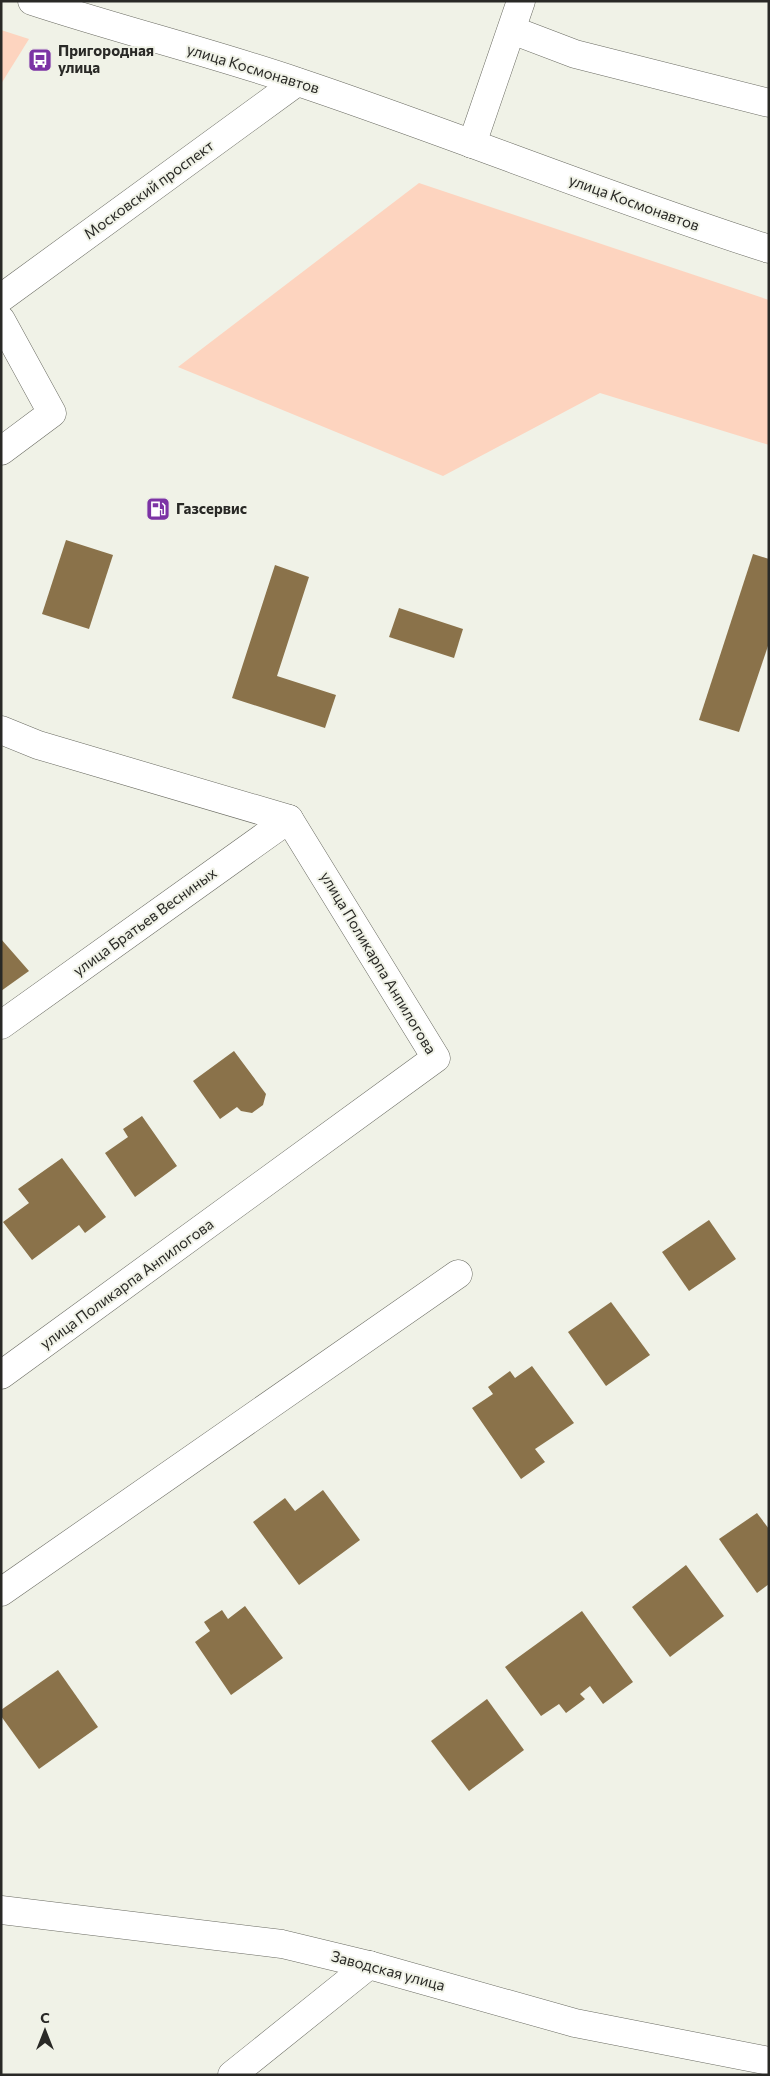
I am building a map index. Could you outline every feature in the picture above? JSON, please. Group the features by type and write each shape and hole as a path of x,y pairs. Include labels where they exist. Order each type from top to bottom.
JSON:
{"street":[{"path":"472,144 521,1"},
{"name":"улица Космонавтов","path":"37,2 102,24 297,82 686,222 769,249"},
{"path":"512,30 575,54 769,103"},
{"name":"Московский проспект","path":"1,298 297,82"},
{"path":"1,320 52,413 1,451"},
{"path":"1,730 38,745 290,819"},
{"name":"улица Братьев Весниных","path":"1,1025 290,819"},
{"name":"улица Поликарпа Анпилогова","path":"1,1375 436,1058 290,819"},
{"path":"1,1592 458,1274"},
{"name":"Заводская улица","path":"1,1910 282,1944 369,1965 575,2023 769,2061"},
{"path":"232,2075 369,1965"}],"shaded area":[{"path":"1,30 29,39 1,84"},
{"path":"419,183 769,300 769,445 600,393 443,476 178,367"}],"building":[{"path":"66,540 113,555 89,629 42,614"},
{"path":"753,554 769,559 769,643 739,732 699,720"},
{"path":"275,565 309,577 277,676 336,695 325,728 232,698"},
{"path":"399,608 463,629 454,658 389,637"},
{"path":"1,939 29,971 1,991"},
{"path":"234,1051 266,1094 263,1105 252,1113 241,1111 237,1107 220,1119 193,1081"},
{"path":"142,1116 177,1166 135,1197 105,1153 128,1137 123,1129"},
{"path":"62,1158 106,1217 85,1233 79,1225 32,1260 3,1222 29,1203 18,1189"},
{"path":"709,1220 736,1259 689,1291 662,1252"},
{"path":"611,1302 650,1355 606,1386 568,1332"},
{"path":"532,1366 574,1423 535,1449 545,1462 521,1479 472,1408 493,1394 488,1387 510,1371 515,1378"},
{"path":"323,1490 360,1540 299,1585 253,1522 285,1498 295,1511"},
{"path":"757,1513 769,1529 769,1584 757,1593 719,1539"},
{"path":"686,1565 724,1616 670,1657 632,1607"},
{"path":"245,1606 283,1658 231,1695 195,1642 210,1631 204,1622 222,1610 228,1619"},
{"path":"582,1611 633,1682 603,1704 590,1686 580,1694 585,1699 566,1713 559,1704 541,1716 505,1667"},
{"path":"58,1670 98,1727 39,1769 1,1716 1,1710"},
{"path":"487,1699 524,1750 469,1791 431,1741"}],"place":[{"name":"Пригородная улица","path":"40,60"},
{"name":"Газсервис","path":"158,509"}]}
